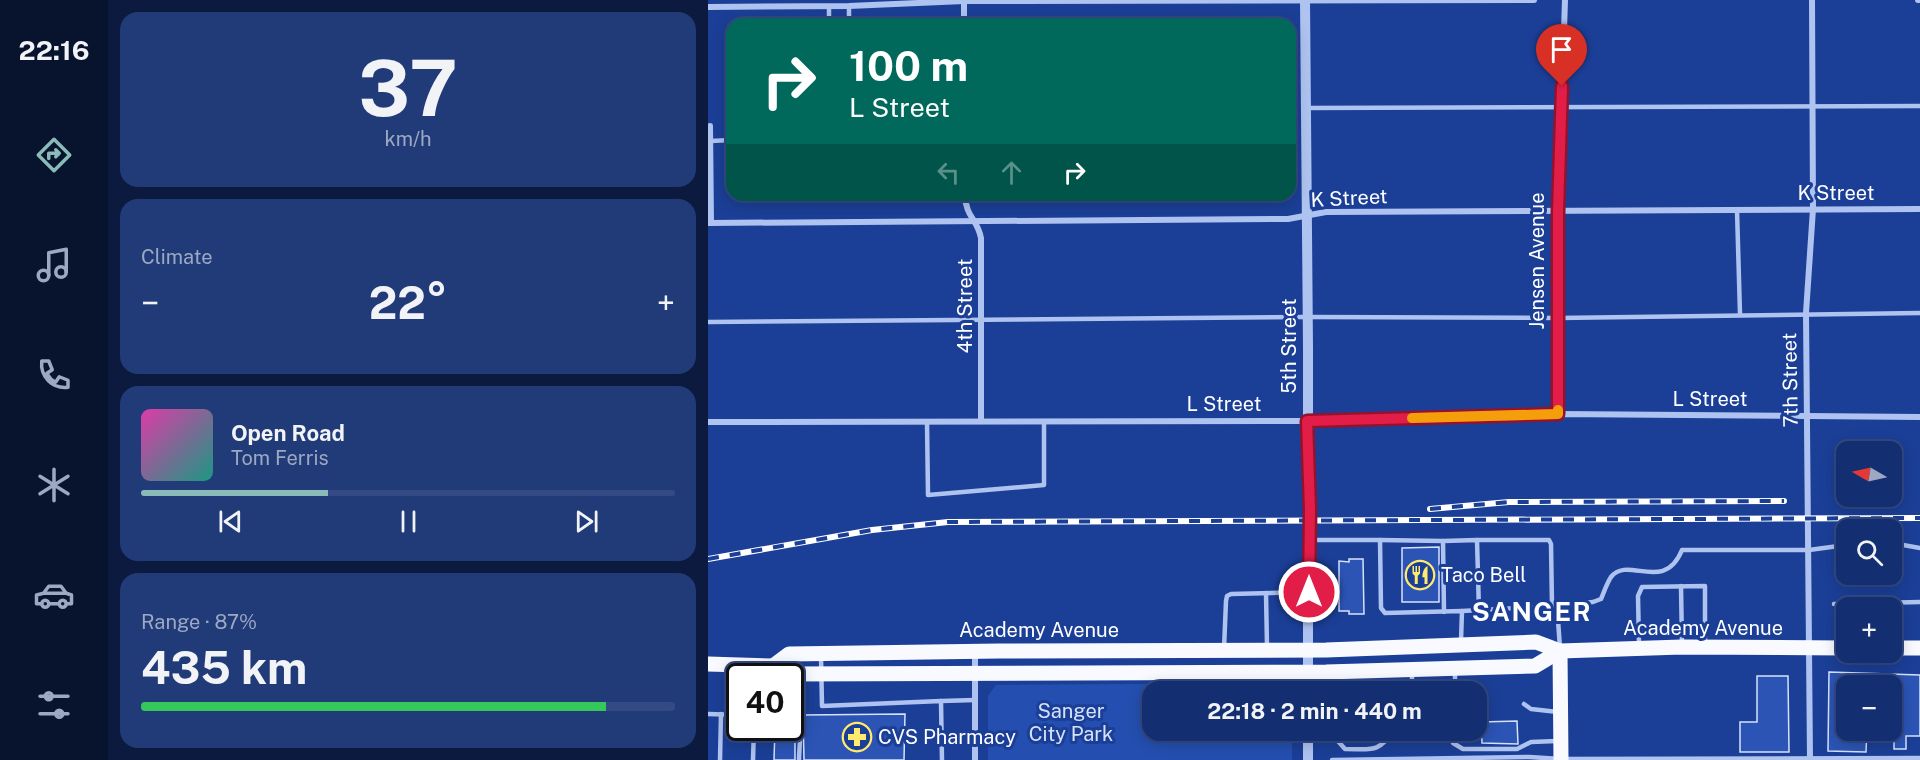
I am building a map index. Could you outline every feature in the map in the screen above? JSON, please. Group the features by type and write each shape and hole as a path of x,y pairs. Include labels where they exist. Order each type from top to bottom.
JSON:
{"main road":[{"name":"Academy Avenue","path":"781,663 789,654 975,651 1267,651 1536,642 1560,651 1683,647 1836,648"},
{"path":"1902,648 1920,648"},
{"path":"1125,672 1147,662 1181,661 1190,651"},
{"name":"Academy Avenue","path":"804,674 1308,672 1535,666 1560,651"},
{"path":"1560,651 1562,760"},
{"name":"Academy Avenue","path":"708,664 726,666"}],"street":[{"path":"708,7 738,4 849,6 964,1 1534,0"},
{"name":"Jensen Avenue","path":"1558,414 1558,212 1565,0"},
{"name":"7th Street","path":"1810,759 1806,313 1813,209 1812,0"},
{"path":"964,1 964,18"},
{"name":"5th Street","path":"1305,1 1308,681"},
{"path":"709,126 709,223"},
{"name":"4th Street","path":"966,201 967,213 974,221 981,238 981,422"},
{"name":"K Street","path":"709,223 1288,219 1326,212 1920,209"},
{"name":"L Street","path":"708,422 1307,421 1558,414 1920,417"},
{"path":"975,651 975,760"},
{"path":"1308,741 1308,760"}],"lane":[{"path":"829,6 829,18"},
{"path":"849,6 849,18"},
{"path":"1306,108 1920,106"},
{"path":"710,141 726,140"},
{"path":"1737,210 1740,314"},
{"path":"708,322 1307,317 1558,318 1920,313"},
{"path":"927,422 928,495 1044,485 1044,421"},
{"path":"1309,540 1549,540 1560,651"},
{"path":"1380,540 1381,608 1385,613 1479,611 1593,602 1601,599 1611,577 1618,572 1667,571 1674,566 1682,550 1809,550 1836,546"},
{"path":"1478,540 1479,611"},
{"path":"1443,541 1444,612"},
{"path":"1902,545 1920,548"},
{"path":"1681,586 1683,647"},
{"path":"1640,649 1638,596 1642,587 1681,586 1705,586 1705,648"},
{"path":"1224,651 1227,596 1231,594 1309,592"},
{"path":"1266,593 1267,651"},
{"path":"1834,603 1920,603"},
{"path":"1461,644 1462,611"},
{"path":"821,655 822,706 975,700"},
{"path":"1455,667 1455,681"},
{"path":"1412,668 1412,681"},
{"path":"941,701 942,760"},
{"path":"1524,704 1531,709 1561,712"},
{"path":"708,714 726,714"},
{"path":"720,760 721,714"},
{"path":"1453,741 1463,749 1517,749 1531,742 1561,740"},
{"path":"753,760 754,741"},
{"path":"799,741 799,760"},
{"path":"1338,741 1345,749 1376,749 1387,741"},
{"path":"1332,760 1529,757 1562,760 1920,758"}],"green space":[{"name":"Sanger City Park","path":"1142,684 1142,741 1292,741 1292,760 988,760 988,696 996,685"}],"building":[{"name":"Taco Bell","path":"1439,547 1439,602 1402,602 1402,548"},
{"path":"1349,559 1363,559 1364,614 1339,611 1339,561 1349,562"},
{"path":"1829,672 1920,675 1920,736 1906,736 1906,749 1894,749 1894,741 1902,741 1902,675 1836,675 1836,741 1866,741 1866,752 1828,751"},
{"path":"1757,676 1788,676 1789,752 1740,752 1740,722 1757,722"},
{"name":"CVS Pharmacy","path":"905,714 904,760 804,760 804,715"},
{"path":"1517,721 1518,744 1482,743 1482,741 1487,741 1487,722"},
{"path":"775,741 795,741 795,760 774,760"}],"railway":[{"path":"1430,509 1509,502 1784,501"},
{"path":"708,559 872,530 948,522 1920,518"}],"slow traffic":[{"path":"1412,418 1558,414 1558,410"}],"place":[{"name":"Taco Bell","path":"1420,575"},
{"name":"CVS Pharmacy","path":"857,737"}],"district":[{"name":"SANGER","path":"1532,611"}],"route":[{"path":"1309,592 1310,510 1307,421 1558,414 1558,212 1562,86"}]}
